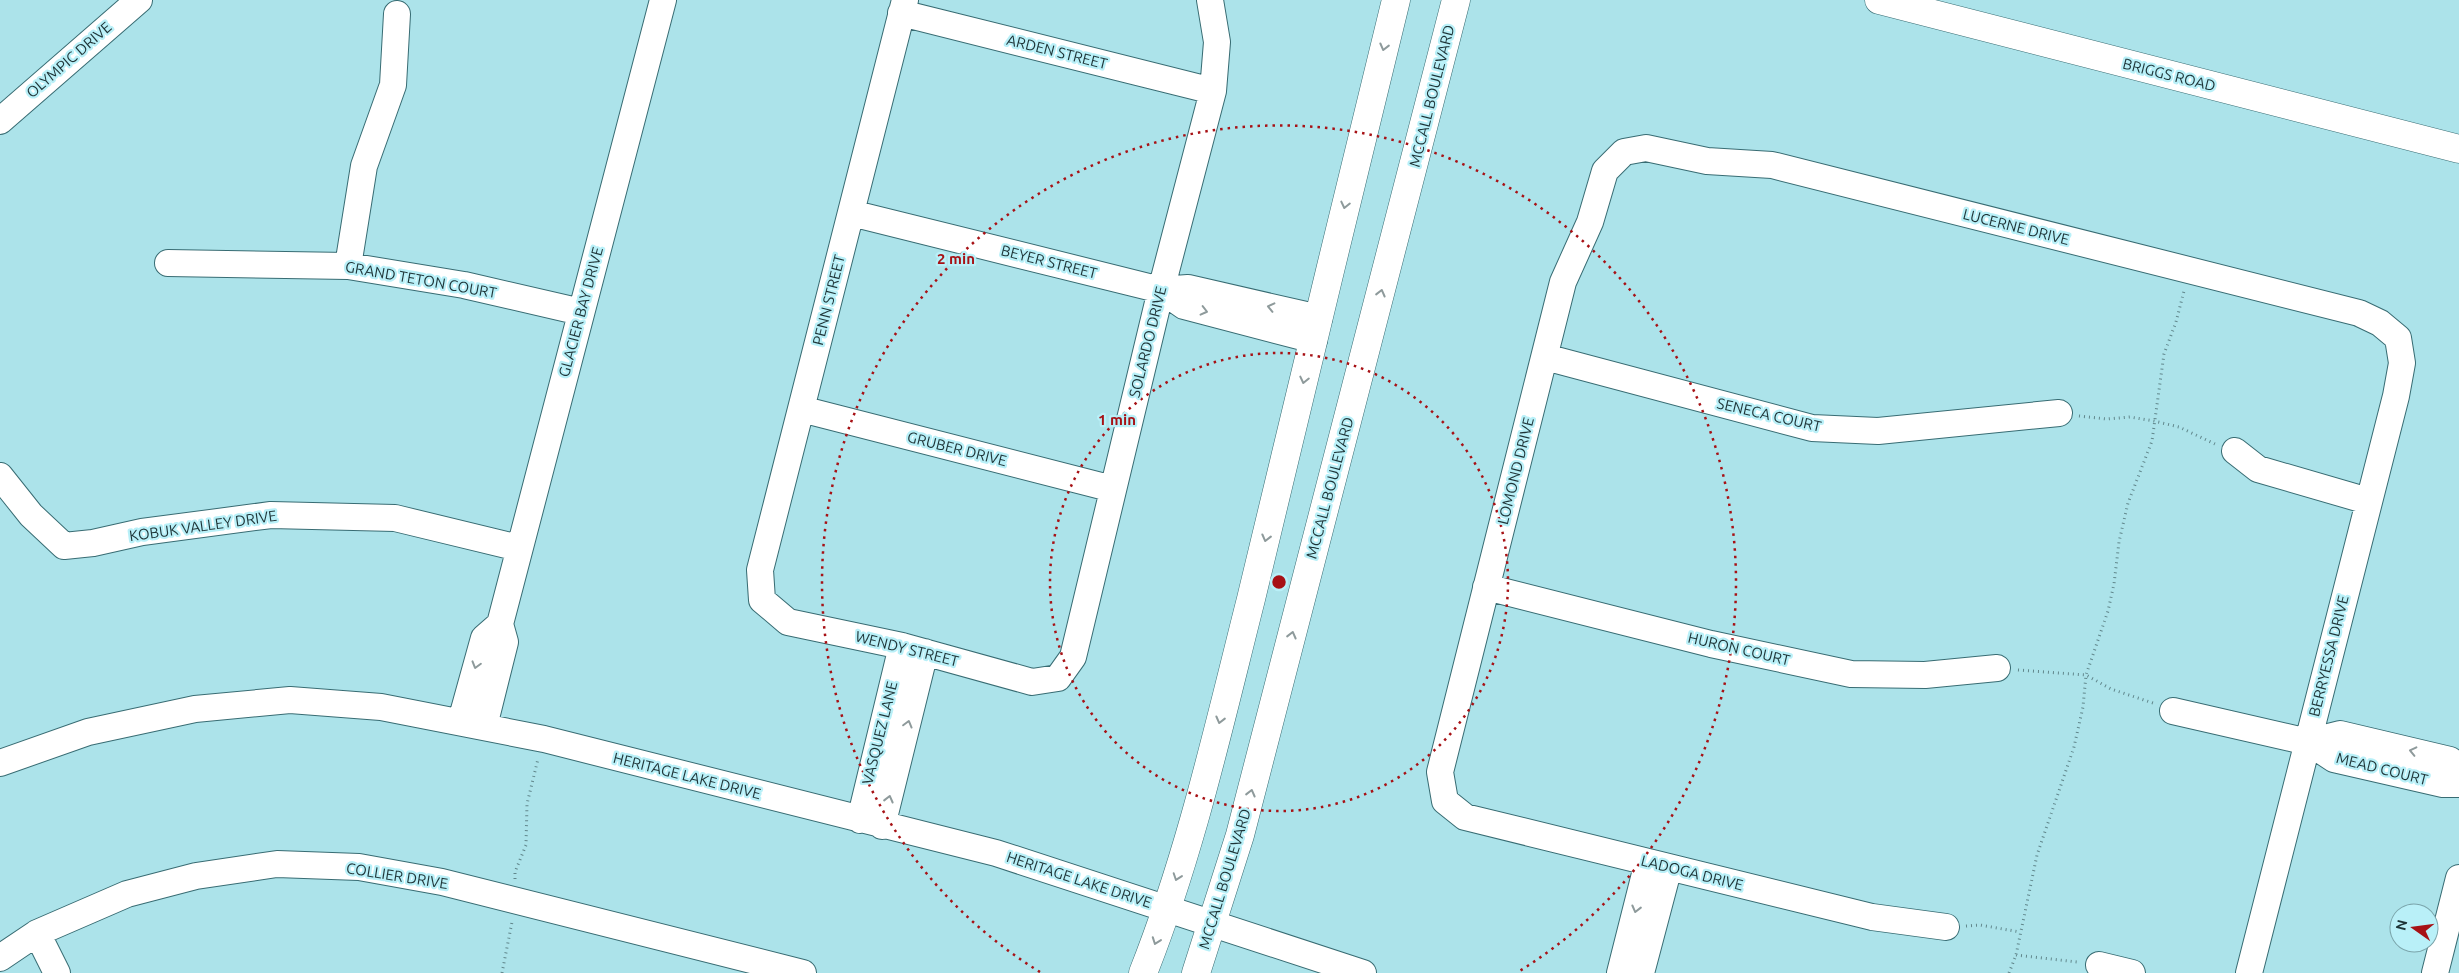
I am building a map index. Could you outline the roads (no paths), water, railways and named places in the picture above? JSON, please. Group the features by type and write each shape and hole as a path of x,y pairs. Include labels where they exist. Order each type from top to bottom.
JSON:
{"main road":[{"path":"1143,973 1199,805 1396,0"},
{"name":"MCCALL BOULEVARD","path":"1196,973 1240,835 1456,0"},
{"name":"BRIGGS ROAD","path":"1879,0 2459,149"}],"street":[{"name":"OLYMPIC DRIVE","path":"0,121 139,0"},
{"name":"GLACIER BAY DRIVE","path":"472,723 484,638 500,624 663,0"},
{"name":"SOLARDO DRIVE","path":"1058,678 1073,657 1161,290 1213,91 1217,42 1210,0"},
{"name":"ARDEN STREET","path":"903,7 1213,91"},
{"name":"PENN STREET","path":"762,600 760,570 903,7"},
{"path":"348,266 364,166 393,85 397,14"},
{"name":"LUCERNE DRIVE","path":"1624,152 1646,148 1707,161 1772,165 2359,313 2380,323 2398,338"},
{"name":"LOMOND DRIVE","path":"1445,801 1440,772 1563,282 1590,222 1604,171 1624,152"},
{"name":"BEYER STREET","path":"851,214 1161,290 1188,288 1316,329"},
{"name":"GRAND TETON COURT","path":"168,264 348,266 464,285 581,312"},
{"name":"BERRYESSA DRIVE","path":"2249,973 2402,363 2398,338"},
{"name":"SENECA COURT","path":"1545,356 1812,428 1878,431 2059,413"},
{"name":"GRUBER DRIVE","path":"801,409 1113,489"},
{"path":"2235,451 2258,469 2368,501"},
{"name":"KOBUK VALLEY DRIVE","path":"0,476 31,515 64,546 93,543 142,532 271,515 395,518 520,548"},
{"name":"HURON COURT","path":"1486,587 1711,644 1851,674 1925,675 1997,668"},
{"name":"WENDY STREET","path":"762,600 788,622 914,649 1032,682 1058,678"},
{"name":"VASQUEZ LANE","path":"871,823 914,649"},
{"name":"HERITAGE LAKE DRIVE","path":"0,763 88,732 195,709 290,700 382,707 472,723 996,853 1362,973"},
{"name":"MEAD COURT","path":"2173,711 2308,742 2334,759 2443,784 2459,784"},
{"name":"MEAD COURT","path":"2308,742 2340,734 2450,760 2459,767"},
{"name":"LADOGA DRIVE","path":"1445,801 1465,817 1872,917 1946,927"},
{"name":"COLLIER DRIVE","path":"0,958 38,933 127,894 196,876 277,864 359,867 442,882 803,973"},
{"path":"1620,973 1659,864"},
{"path":"1641,973 1659,864"},
{"path":"2435,973 2459,878"},
{"path":"38,933 57,973"},
{"path":"2100,965 2132,973"}]}
